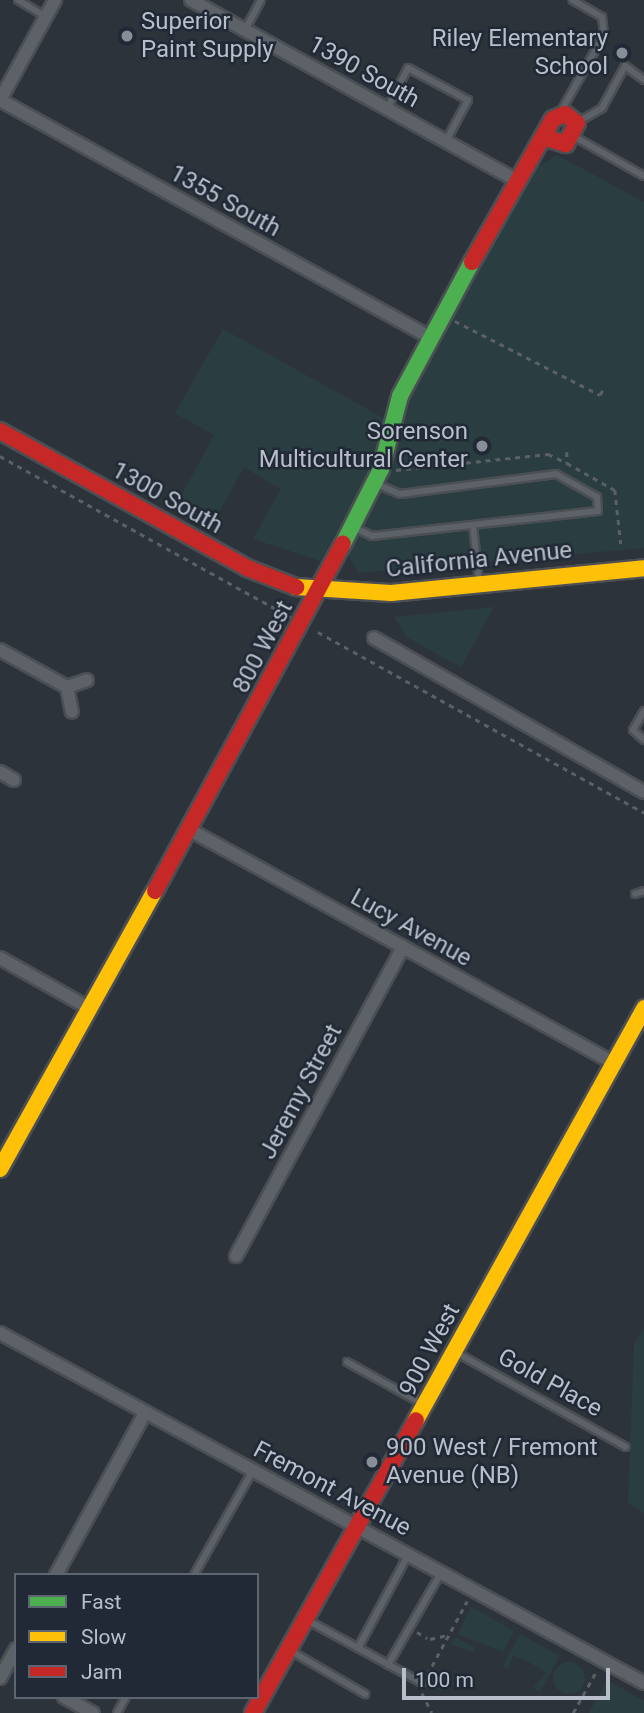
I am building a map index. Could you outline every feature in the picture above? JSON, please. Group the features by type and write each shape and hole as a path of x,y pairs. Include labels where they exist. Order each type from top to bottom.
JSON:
{"main road":[{"path":"543,137 559,145 576,130 559,114"},
{"name":"800 West","path":"0,1169 318,592 374,482 400,396 429,337 543,137 559,114"},
{"name":"1300 South","path":"1,435 257,573 318,592"},
{"name":"California Avenue","path":"318,592 479,584 644,568"},
{"name":"900 West","path":"253,1713 358,1530 644,1007"}],"street":[{"path":"0,100 55,0"},
{"name":"1390 South","path":"191,0 208,4 245,30 518,181"},
{"name":"1355 South","path":"0,100 429,337"},
{"path":"374,638 643,788"},
{"path":"0,650 67,687 88,680"},
{"path":"67,687 72,712"},
{"path":"0,772 14,779"},
{"name":"Lucy Avenue","path":"188,829 612,1063"},
{"name":"Jeremy Street","path":"236,1256 403,947"},
{"path":"0,958 89,1008"},
{"name":"Fremont Avenue","path":"0,1333 358,1530 409,1553 644,1683"},
{"path":"57,1573 145,1413"},
{"path":"0,1678 8,1666"},
{"path":"68,1699 93,1713"}],"lane":[{"path":"18,0 46,16"},
{"path":"245,30 261,0"},
{"path":"559,114 604,35 602,17 573,0"},
{"path":"644,79 625,66 601,108 576,130 644,176"},
{"path":"387,109 408,68 468,100 446,141"},
{"path":"350,526 372,536 598,511 597,497 556,474 400,494 374,482"},
{"path":"473,525 479,584"},
{"path":"644,711 633,730 644,740"},
{"path":"635,894 644,891"},
{"name":"Gold Place","path":"455,1352 626,1447"},
{"path":"347,1362 426,1406"},
{"path":"195,1573 252,1472"},
{"path":"358,1648 409,1553"},
{"path":"388,1665 442,1571"},
{"path":"306,1620 422,1683"},
{"path":"289,1650 365,1694"}],"path":[{"path":"455,321 600,395 604,387"},
{"path":"396,470 548,454 567,463"},
{"path":"0,456 286,614"},
{"path":"450,456 451,464"},
{"path":"310,628 644,813"},
{"path":"432,1713 422,1683 474,1589"},
{"path":"430,1639 449,1635"},
{"path":"573,1713 603,1660"}],"green space":[{"path":"557,155 644,202 644,548 359,573 346,552 393,465 412,388 535,169"},
{"path":"223,329 385,419 375,463 320,561 253,539 281,489 244,467 216,518 180,498 214,435 175,413"},
{"path":"494,607 461,667 408,638 394,617"},
{"path":"644,1329 644,1513 628,1503 634,1343"},
{"path":"471,1607 514,1631 503,1652 458,1634"},
{"path":"520,1634 560,1656 540,1691 533,1688 546,1673 536,1666 513,1655 508,1669 503,1666"},
{"path":"456,1637 475,1648 473,1652 450,1644"},
{"path":"569,1662 580,1667 585,1678 580,1689 569,1694 558,1689 553,1678 558,1667"},
{"path":"441,1670 448,1673 451,1680 448,1687 441,1690 434,1687 431,1680 434,1673"},
{"path":"607,1680 644,1701 644,1713 589,1713"}],"traffic: fast":[{"path":"343,544 381,469 400,396 472,262"}],"traffic: slow":[{"path":"296,587 391,593 644,568"},
{"path":"0,1169 155,891"},
{"path":"416,1420 644,1008"}],"traffic: jam":[{"path":"472,262 553,119 565,114 577,123 566,144 543,137"},
{"path":"0,431 247,568 296,587"},
{"path":"155,891 343,544"},
{"path":"253,1713 416,1420"}],"place":[{"name":"Superior Paint Supply","path":"127,36"},
{"name":"Riley Elementary School","path":"622,53"},
{"name":"Sorenson Multicultural Center","path":"482,446"},
{"name":"900 West / Fremont Avenue (NB)","path":"372,1462"}]}
